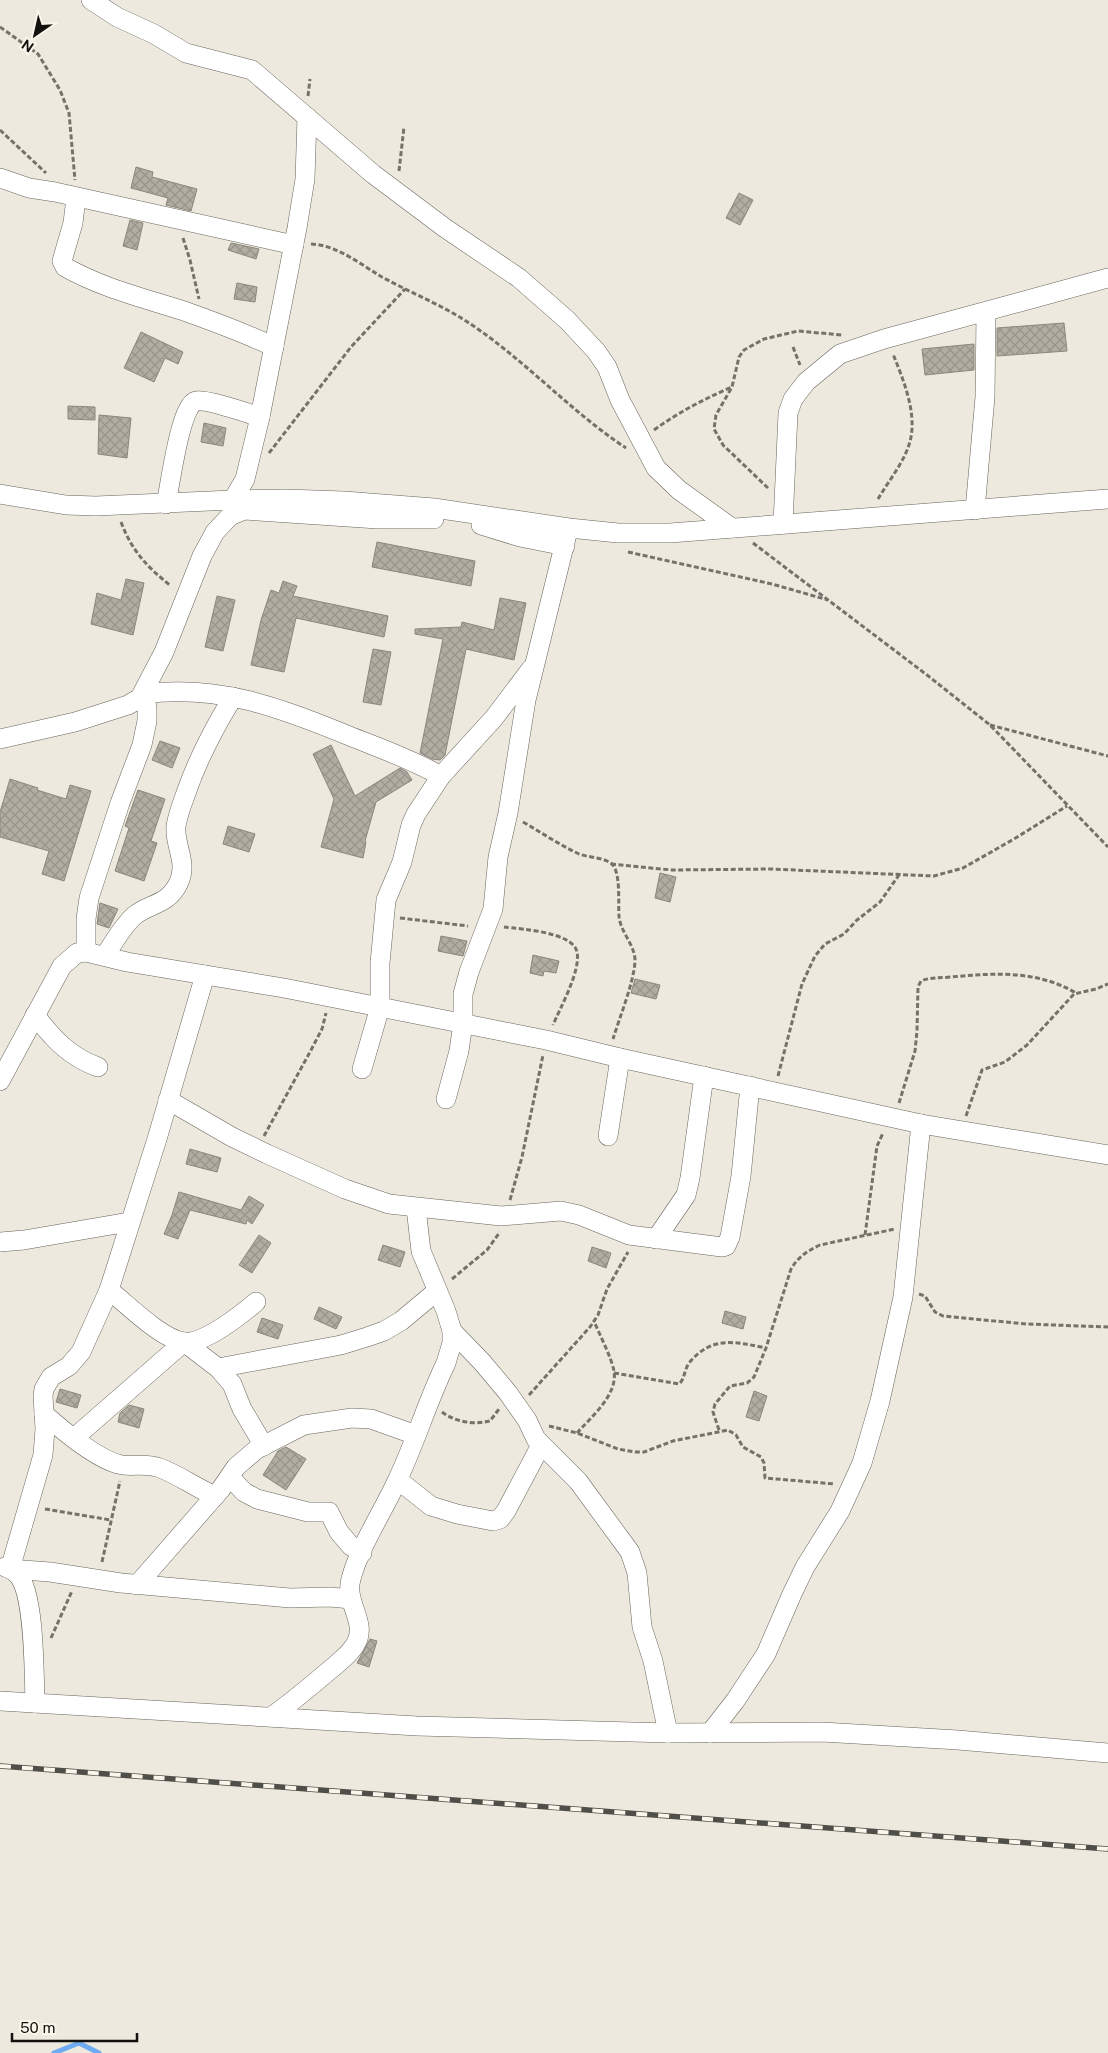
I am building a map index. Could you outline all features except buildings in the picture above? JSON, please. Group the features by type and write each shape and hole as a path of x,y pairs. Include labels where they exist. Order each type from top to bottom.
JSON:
{"street":[{"path":"91,0 117,17 154,34 186,53 252,70 342,148 394,189 445,228 505,267 566,320 596,351 607,367 635,445 669,482 732,528"},
{"path":"234,500 245,479 260,417 294,245 305,180 307,116"},
{"path":"0,178 29,188 294,245"},
{"path":"71,197 73,223 62,260 63,265 125,293 246,334 274,347"},
{"path":"783,515 788,413 793,399 813,374 840,354 884,339 1108,278"},
{"path":"975,510 985,397 986,312"},
{"path":"166,504 183,420 190,405 197,401 212,403 260,417"},
{"path":"0,494 66,505 118,506 286,499 344,501 434,508 567,537"},
{"path":"0,739 75,722 135,702 143,694 164,652 187,598 202,556 215,532 230,516 244,510 378,519 466,522 567,537 618,533 670,533 732,528 783,515 868,518 1108,498"},
{"path":"446,1099 459,1051 463,1023 463,994 469,972 488,927 493,909 498,857 508,813 519,735 534,664 567,537"},
{"path":"362,1069 380,1007 380,963 388,894 402,862 411,825 441,776 494,718 534,664"},
{"path":"143,694 185,690 205,691 293,713 380,747 441,776"},
{"path":"86,952 86,919 89,898 120,803 142,745 147,721 147,707 143,694"},
{"path":"105,956 116,938 134,916 164,899 178,883 182,865 176,830 179,814 196,762 211,732 233,697"},
{"path":"0,1081 62,966 77,953 86,952 128,962 328,997 546,1040 614,1057 921,1124 1108,1155"},
{"path":"5,1568 29,1505 43,1455 45,1429 43,1396 51,1377 75,1360 80,1352 109,1290 168,1100 204,975"},
{"path":"35,1016 63,1048 80,1060 98,1067"},
{"path":"608,1136 614,1057"},
{"path":"648,1238 686,1195 704,1076"},
{"path":"168,1100 257,1150 354,1193 389,1204 507,1216 561,1211 620,1232 712,1247 726,1246 730,1237 741,1176 750,1086"},
{"path":"710,1733 735,1701 766,1654 805,1567 854,1484 880,1401 903,1297 912,1226 921,1124"},
{"path":"272,1718 352,1650 359,1638 360,1628 350,1592 362,1553 398,1480 452,1343 452,1331 442,1287 421,1251 416,1208"},
{"path":"0,1242 24,1240 129,1222"},
{"path":"218,1368 332,1347 384,1331 401,1321 442,1287"},
{"path":"109,1290 157,1328 184,1342 218,1368 232,1384 242,1410 264,1446"},
{"path":"74,1438 184,1342 193,1341 224,1327 256,1302"},
{"path":"452,1331 482,1362 514,1400 541,1444 578,1481 630,1552 637,1573 642,1627 653,1661 668,1733"},
{"path":"44,1414 74,1438 109,1460 124,1465 146,1464 161,1468 215,1496"},
{"path":"138,1585 248,1455 264,1446 304,1425 352,1418 371,1420 416,1435"},
{"path":"398,1480 431,1506 458,1514 495,1521 502,1518 541,1444"},
{"path":"230,1476 244,1492 257,1499 308,1512 329,1512 339,1532 351,1546 362,1553"},
{"path":"5,1568 138,1585 290,1598 330,1597 350,1592"},
{"path":"5,1568 21,1579 28,1607 32,1641 35,1703"},
{"path":"0,1701 426,1727 668,1733 822,1732 958,1740 1108,1753"}],"path":[{"path":"0,27 28,46 41,58 67,106 71,128 71,197"},
{"path":"394,189 399,170 404,127"},
{"path":"0,130 71,197"},
{"path":"176,219 190,260 204,319"},
{"path":"294,245 313,244 334,249 404,289 468,322 512,355 581,416 635,445 676,414 699,401 732,387"},
{"path":"263,459 290,429 351,347 404,289"},
{"path":"783,515 718,438 714,429 716,415 732,387 736,366 741,354 764,339 798,331 845,335"},
{"path":"868,518 903,459 911,437 910,406 903,379 890,345"},
{"path":"118,506 121,523 141,560 155,574 187,598"},
{"path":"732,528 831,601 990,725 1108,846"},
{"path":"621,550 772,584 831,601"},
{"path":"990,725 1108,756"},
{"path":"611,864 672,870 771,869 934,876 957,871 1067,806"},
{"path":"508,813 561,845 582,855 602,859 615,868 620,923 635,961 624,1004 614,1057"},
{"path":"773,1091 783,1062 798,996 810,964 825,944 844,934 857,920 880,902 900,875"},
{"path":"385,915 450,926 488,927 541,932 566,940 576,948 577,958 573,976 546,1040 532,1113 507,1216 492,1245 442,1287"},
{"path":"865,1236 877,1146 900,1102 915,1051 918,987 921,981 934,977 1010,974 1063,986 1076,993"},
{"path":"961,1131 982,1070 1005,1062 1027,1045 1066,1001 1076,993 1096,989 1108,984"},
{"path":"257,1150 322,1029 328,997"},
{"path":"720,1430 713,1412 715,1404 730,1386 751,1380 766,1348 791,1269 799,1258 808,1251 820,1246 912,1226"},
{"path":"432,1393 441,1410 451,1418 481,1423 492,1420 594,1321 618,1268 648,1238"},
{"path":"903,1297 918,1294 924,1295 935,1312 943,1316 1026,1324 1108,1327"},
{"path":"578,1433 610,1392 614,1373 594,1321"},
{"path":"614,1373 679,1384 682,1382 689,1363 702,1351 715,1343 735,1342 766,1348"},
{"path":"531,1426 544,1426 578,1433 612,1447 635,1452 644,1452 673,1441 720,1430 731,1431 743,1447 761,1457 764,1463 765,1478 821,1484 854,1484"},
{"path":"99,1580 124,1465"},
{"path":"29,1505 68,1514 111,1520"},
{"path":"49,1642 77,1577"}],"waterway":[{"path":"54,2053 79,2043 99,2053"}],"railway":[{"path":"0,1766 1108,1849"}]}
